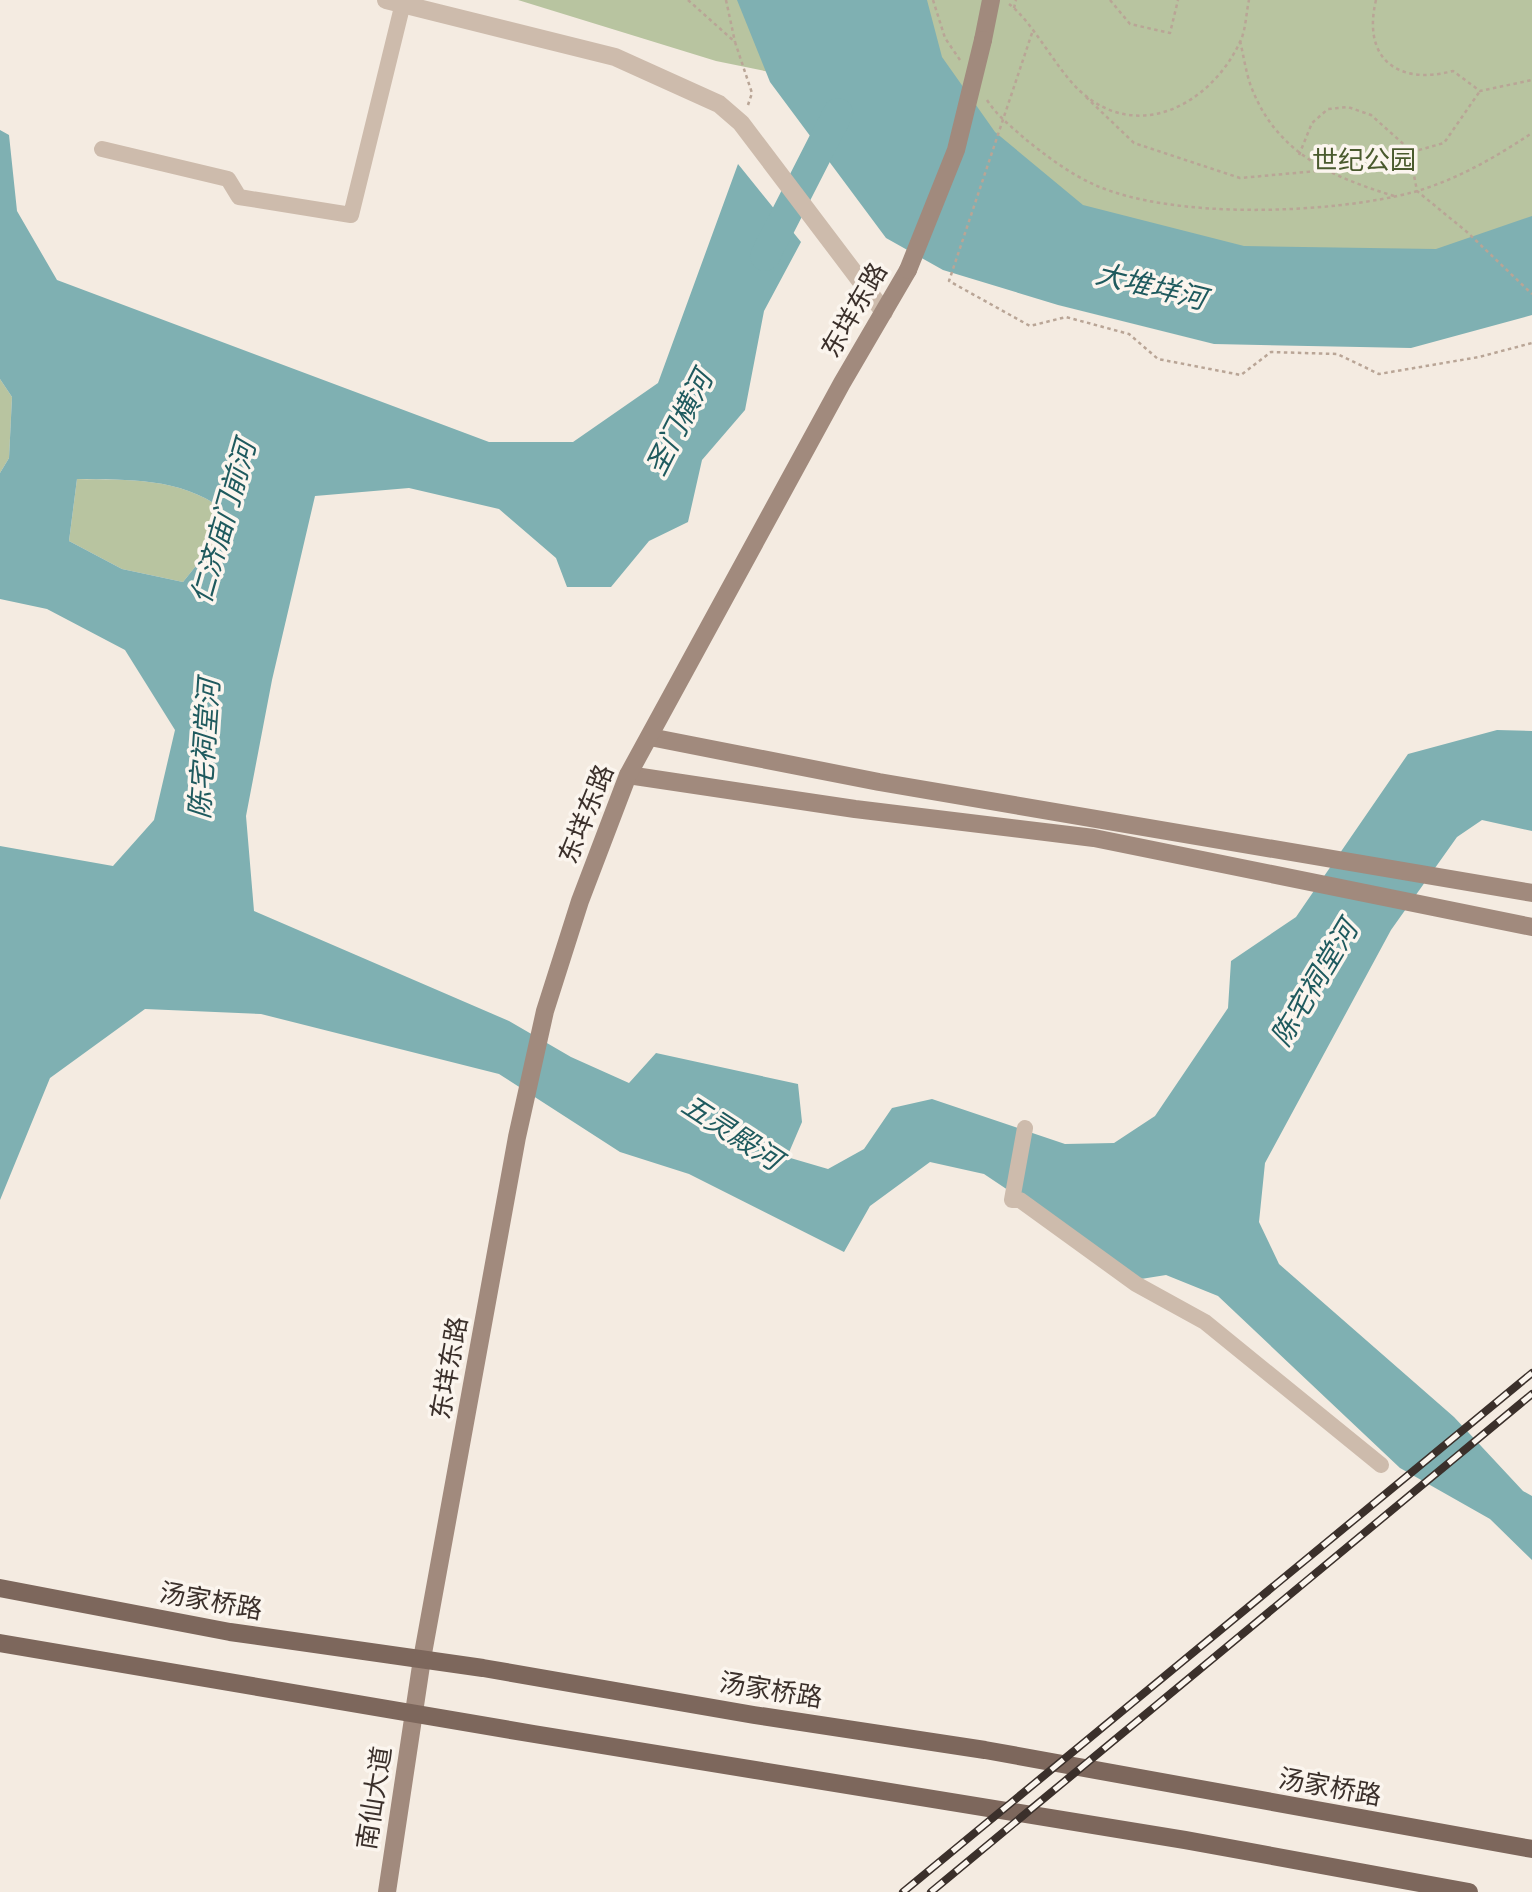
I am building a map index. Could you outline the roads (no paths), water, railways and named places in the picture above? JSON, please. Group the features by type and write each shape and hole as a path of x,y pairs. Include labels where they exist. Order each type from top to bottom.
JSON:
{"main road":[{"name":"东垟东路","path":"414,1712 517,1137 545,1011 580,901 628,775 842,383 908,270 956,150 984,40 991,0"},
{"path":"650,737 879,782 1532,893"},
{"path":"628,775 855,809 1094,838 1532,927"},
{"name":"汤家桥路","path":"0,1588 230,1632 422,1659 985,1750 1532,1849"},
{"path":"0,1643 1185,1840 1469,1892"},
{"name":"南仙大道","path":"387,1892 414,1712"}],"street":[{"path":"102,149 228,179 239,197 351,215 395,2 615,57 719,104 741,123 884,312"},
{"path":"1026,1128 1012,1200 1020,1200 1136,1284 1205,1321 1381,1465"}],"water":[{"name":"大堆垟河","path":"737,0 927,0 942,57 995,132 1083,205 1244,246 1436,249 1532,216 1532,315 1411,348 1214,344 1058,305 943,270 886,238 770,82"},
{"path":"0,130 9,135 17,211 57,280 489,442 573,442 658,383 738,164 801,242 764,311 745,410 702,460 688,522 649,541 611,587 567,587 556,558 499,509 409,488 315,496 272,680 246,816 254,911 509,1021 571,1057 629,1083 656,1053 798,1084 802,1122 787,1157 828,1169 864,1149 892,1108 932,1099 1065,1144 1114,1143 1155,1116 1228,1008 1231,961 1296,917 1408,754 1497,730 1532,731 1532,831 1482,820 1457,837 1391,930 1265,1163 1259,1222 1279,1264 1454,1417 1523,1491 1532,1496 1532,1560 1490,1519 1400,1468 1218,1296 1166,1275 1141,1279 984,1174 930,1162 870,1206 844,1252 689,1174 620,1152 499,1074 261,1014 145,1009 50,1078 0,1200 0,846 113,866 154,820 175,730 125,650 47,609 0,599 0,473 9,458 12,397 0,379","holes":["77,479 153,482 189,491 223,509 216,541 183,582 122,569 69,541"]}],"waterway":[{"name":"圣门横河","path":"765,256 838,113"}],"railway":[{"path":"903,1892 1532,1373"},
{"path":"931,1892 1532,1394"}],"park label":[{"name":"世纪公园","path":"1364,160"}],"water label":[{"name":"仁济庙门前河","path":"223,522"},
{"name":"陈宅祠堂河","path":"204,749"},
{"name":"陈宅祠堂河","path":"1314,983"},
{"name":"五灵殿河","path":"732,1132"}]}
